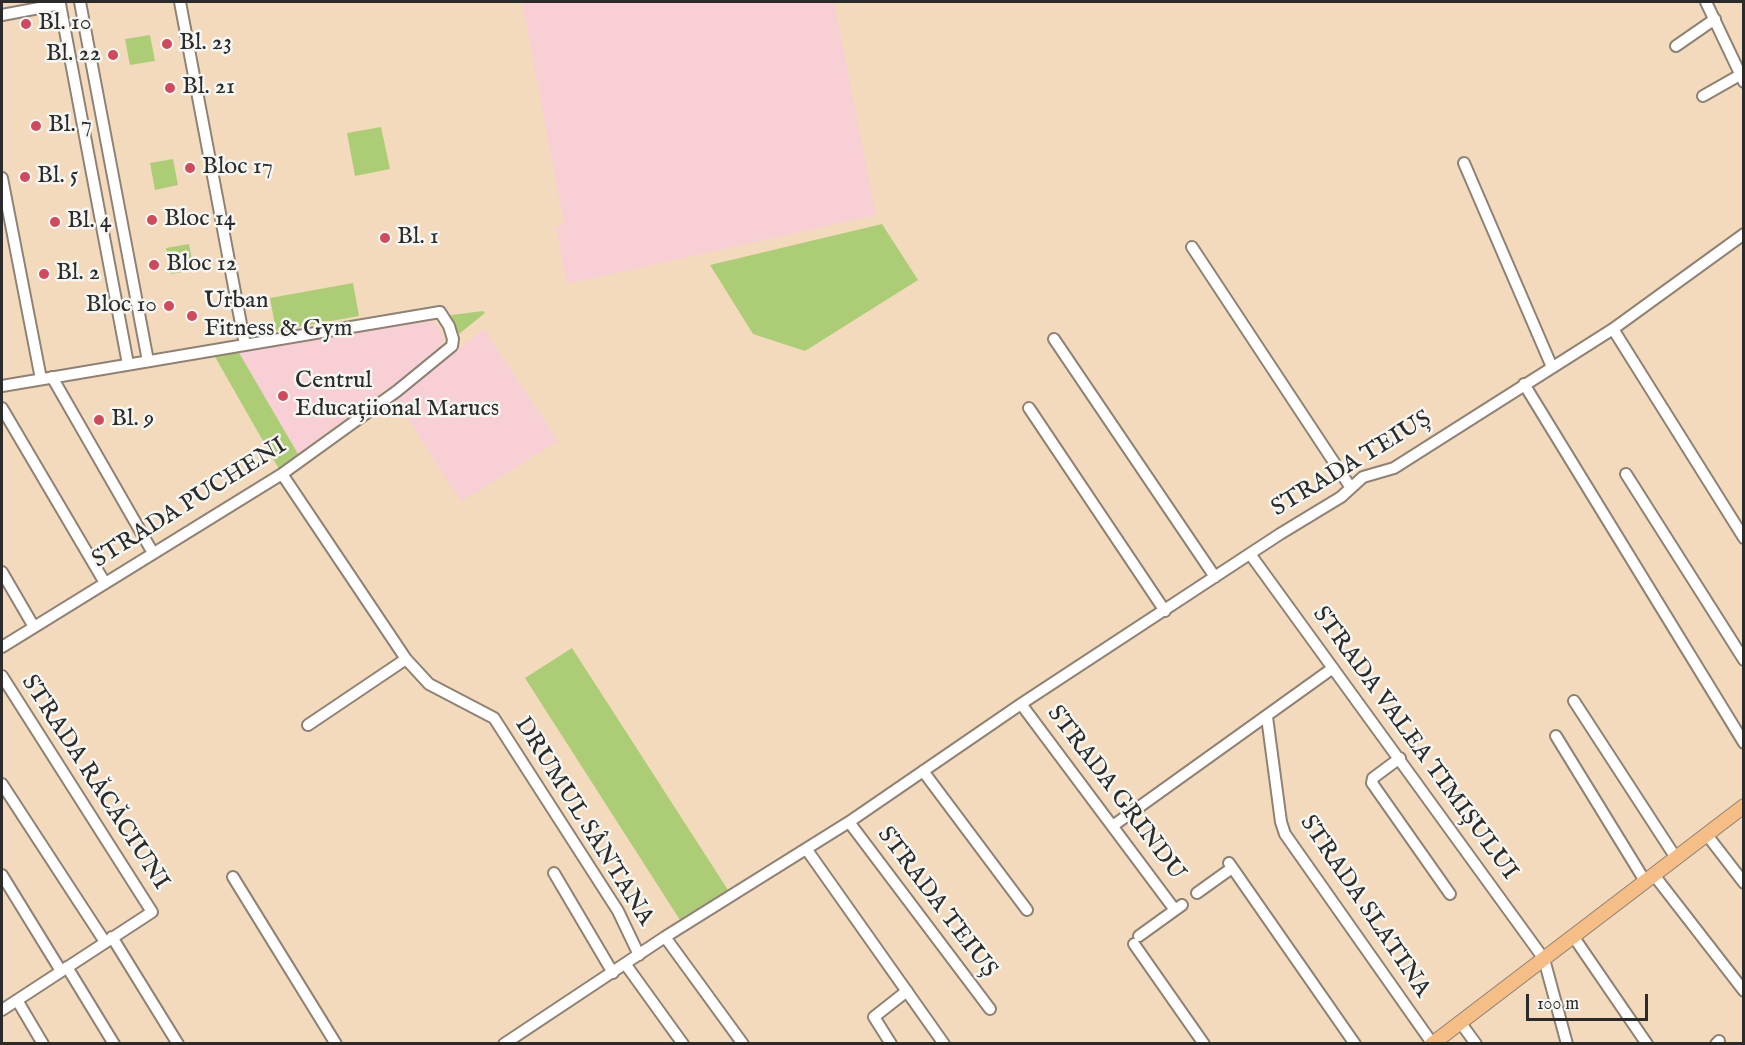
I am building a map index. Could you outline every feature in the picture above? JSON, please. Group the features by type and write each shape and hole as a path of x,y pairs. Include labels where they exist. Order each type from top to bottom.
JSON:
{"main road":[{"path":"1432,1043 1743,806"}],"street":[{"path":"80,2 148,361"},
{"path":"2,386 245,345 180,2"},
{"path":"1703,96 1742,78 1706,2"},
{"path":"2,15 60,4 128,364"},
{"path":"1676,46 1715,19"},
{"path":"1464,163 1552,367"},
{"path":"2,177 46,378 153,553"},
{"name":"STRADA TEIUȘ","path":"504,1044 665,937 807,850 1021,704 1250,554 1334,502 1366,476 1394,468 1613,329 1743,234"},
{"path":"1192,247 1352,488"},
{"name":"STRADA PUCHENI","path":"2,647 282,474 397,391 452,346 449,326 440,312 245,345"},
{"path":"1613,329 1743,538"},
{"path":"1054,339 1215,577"},
{"path":"1524,384 1743,743"},
{"path":"2,408 105,583"},
{"path":"1029,408 1165,611"},
{"name":"DRUMUL SÂNTANA","path":"282,474 406,659 429,684 494,718 618,911 639,955"},
{"path":"1626,474 1743,660"},
{"name":"STRADA VALEA TIMIȘULUI","path":"1250,554 1544,959"},
{"path":"2,572 34,627"},
{"path":"308,724 406,659"},
{"path":"1114,825 1333,668"},
{"name":"STRADA RĂCĂCIUNI","path":"2,676 152,912 108,940"},
{"path":"1574,701 1676,858"},
{"name":"STRADA GRINDU","path":"1021,704 1178,907 1136,940 1209,1043"},
{"name":"STRADA SLATINA","path":"1267,717 1281,822 1285,834 1432,1043"},
{"path":"1556,736 1649,878 1743,991"},
{"path":"1400,758 1372,778 1372,783 1450,894"},
{"path":"923,771 1027,910"},
{"path":"2,784 178,1044"},
{"name":"STRADA TEIUȘ","path":"849,822 990,1009"},
{"path":"1707,835 1743,883"},
{"path":"807,850 944,1044"},
{"path":"1197,893 1231,866 1355,1044"},
{"path":"554,873 613,973"},
{"path":"2,875 114,1044"},
{"path":"232,877 336,1044"},
{"path":"1573,936 1647,1044"},
{"path":"665,937 742,1044"},
{"path":"2,1010 108,940"},
{"path":"1544,959 1567,1044"},
{"path":"626,965 683,1044"},
{"path":"891,1044 874,1017 907,991"},
{"path":"17,1000 43,1044"},
{"path":"1460,1022 1476,1044"}],"shaded area":[{"path":"522,2 834,2 876,215 567,284 556,227 564,224"},
{"path":"431,321 440,328 443,339 441,345 450,356 484,329 558,441 461,502 388,387 298,454 238,351"}],"green space":[{"path":"150,35 155,61 130,65 125,39"},
{"path":"381,127 390,169 355,176 347,133"},
{"path":"173,159 178,185 155,190 150,163"},
{"path":"882,224 918,280 805,351 753,334 710,265"},
{"path":"189,244 194,270 171,274 166,248"},
{"path":"353,283 359,316 276,331 270,298"},
{"path":"483,311 485,313 459,334 451,315"},
{"path":"238,351 298,454 279,469 214,355"},
{"path":"572,648 728,890 680,920 525,678"}],"place":[{"name":"Bl. 10","path":"26,24"},
{"name":"Bl. 23","path":"167,44"},
{"name":"Bl. 22","path":"113,55"},
{"name":"Bl. 21","path":"170,88"},
{"name":"Bl. 7","path":"36,126"},
{"name":"Bloc 17","path":"190,168"},
{"name":"Bl. 5","path":"25,177"},
{"name":"Bloc 14","path":"152,220"},
{"name":"Bl. 4","path":"55,222"},
{"name":"Bl. 1","path":"385,238"},
{"name":"Bloc 12","path":"154,265"},
{"name":"Bl. 2","path":"44,274"},
{"name":"Bloc 10","path":"169,306"},
{"name":"Urban Fitness & Gym","path":"192,316"},
{"name":"Centrul Educațiional Marucs","path":"283,396"},
{"name":"Bl. 9","path":"99,420"}]}
